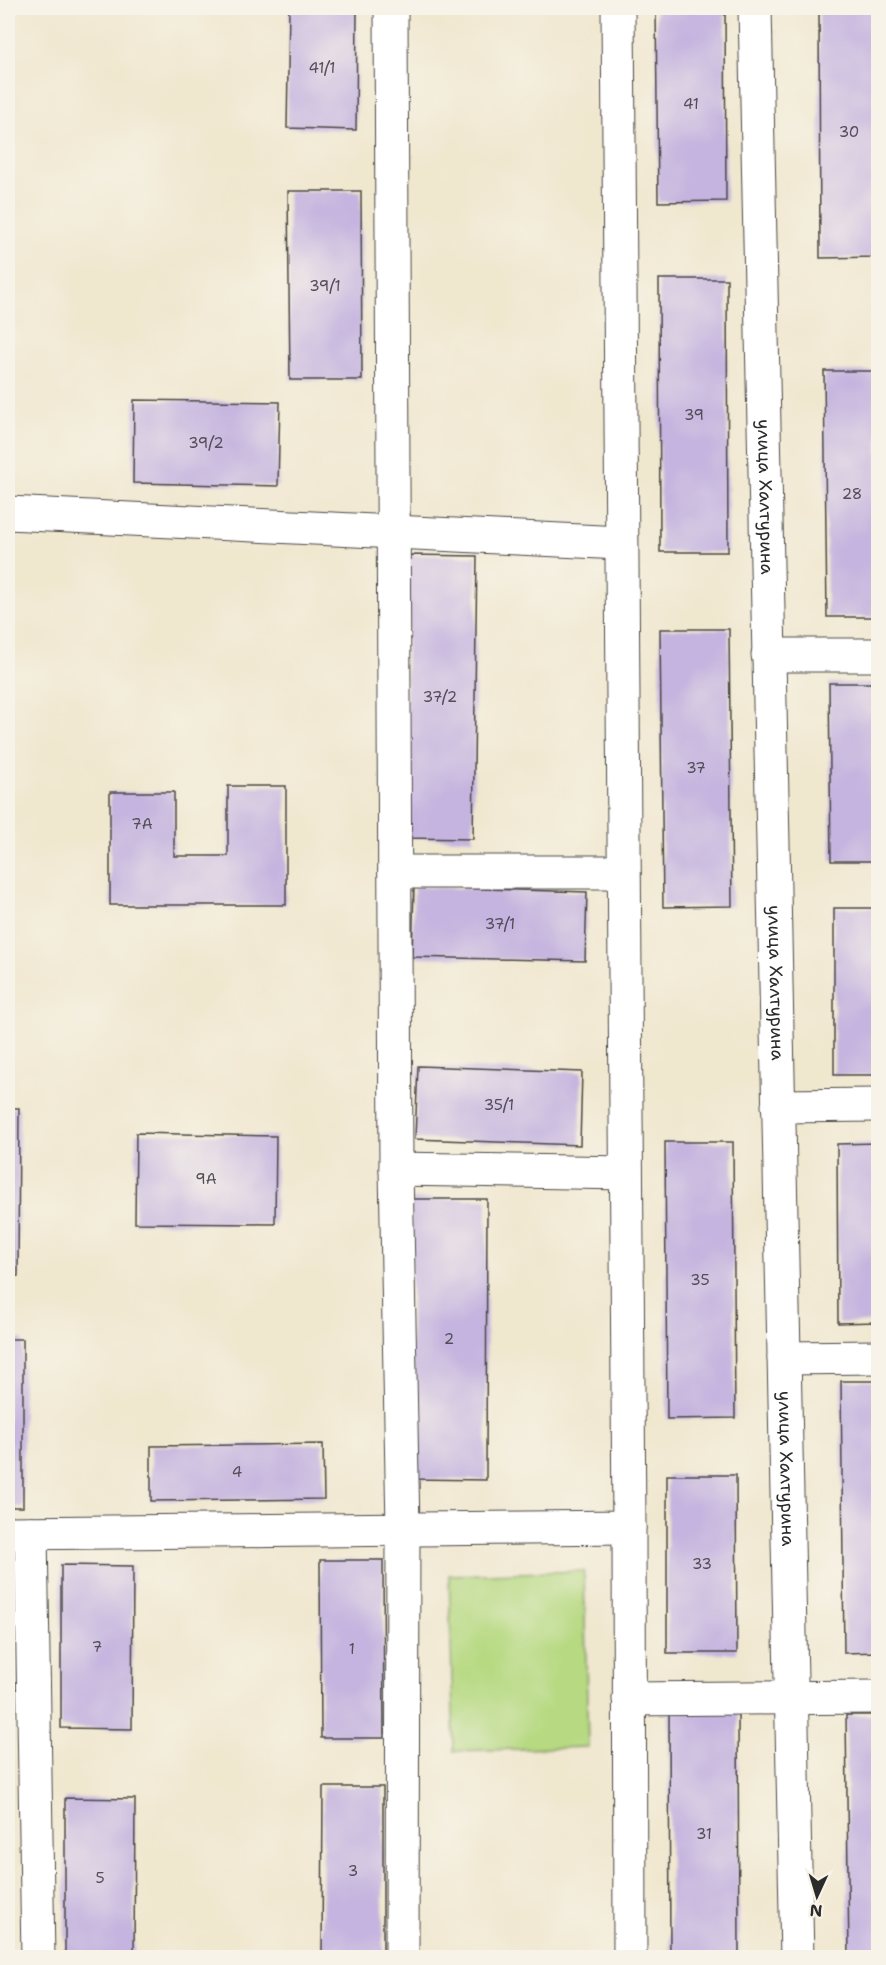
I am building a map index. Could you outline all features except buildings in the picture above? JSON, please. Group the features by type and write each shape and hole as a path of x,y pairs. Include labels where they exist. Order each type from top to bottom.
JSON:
{"street":[{"path":"391,8 396,1169 403,1528 402,1958"},
{"path":"618,8 630,1958"},
{"name":"улица Халтурина","path":"754,8 797,1958"},
{"path":"8,513 621,543"},
{"path":"768,655 879,655"},
{"path":"395,872 623,872"},
{"path":"778,1106 879,1105"},
{"path":"396,1169 625,1173"},
{"path":"784,1358 879,1357"},
{"path":"38,1958 20,1533 629,1527"},
{"path":"629,1699 879,1697"}],"green space":[{"path":"584,1571 588,1747 454,1751 449,1575"}]}
